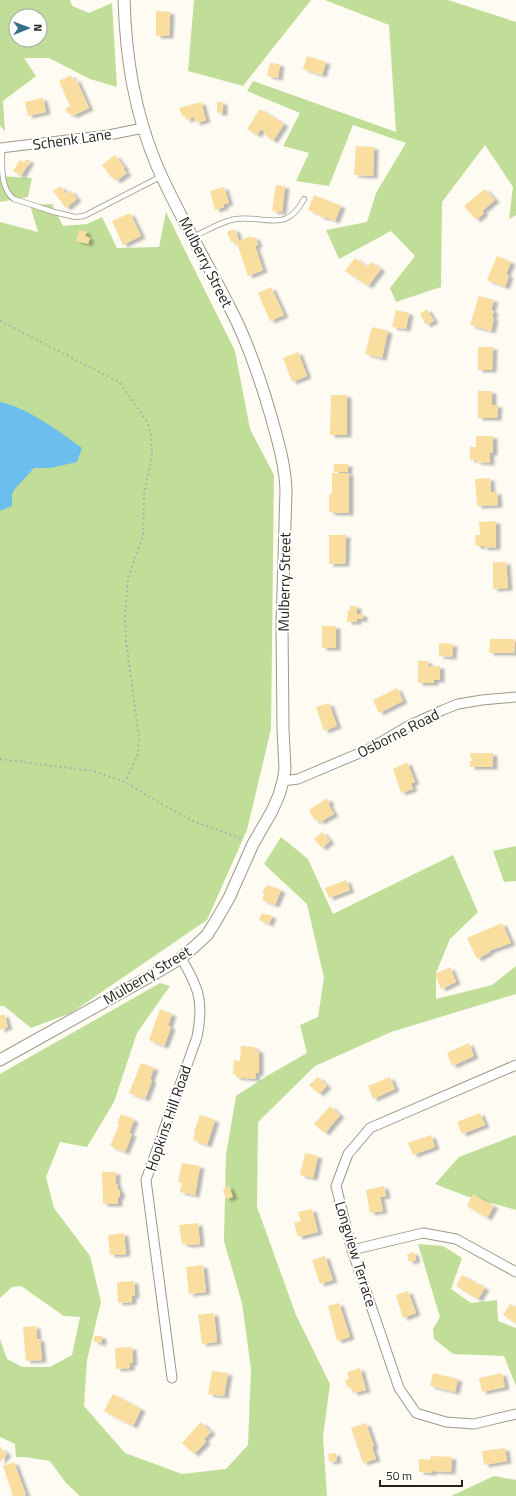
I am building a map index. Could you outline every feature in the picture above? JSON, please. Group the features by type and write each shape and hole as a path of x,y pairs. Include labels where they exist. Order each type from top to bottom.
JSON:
{"street":[{"name":"Mulberry Street","path":"0,1060 181,958 207,935 230,898 253,844 272,811 279,795 285,769 282,626 286,490 285,471 281,449 247,346 226,300 162,176 143,128 129,68 124,0"},
{"name":"Schenk Lane","path":"1,148 109,135 143,128"},
{"name":"Osborne Road","path":"283,781 298,779 369,749 410,725 458,704 516,697"},
{"name":"Hopkins Hill Road","path":"172,1378 146,1180 197,1038 201,1019 200,999 197,986 181,958"},
{"name":"Longview Terrace","path":"516,1065 370,1128 348,1154 336,1186 352,1250 399,1388 416,1413 446,1422 474,1424 516,1414"},
{"path":"352,1250 423,1233 456,1239 516,1272"}],"lane":[{"path":"1,148 2,180 5,192 9,197 14,200 75,217 84,216 102,208 162,176"},
{"path":"193,237 236,219 286,219 296,212 304,198"}],"path":[{"path":"0,321 119,382 148,423 151,436 152,456 144,494 143,536 128,578 125,615 126,641 139,737 138,755 125,782"},
{"path":"0,759 93,771 125,782 193,821 253,844"}],"green space":[{"path":"0,0 70,0 72,6 89,13 112,3 117,87 90,79 49,58 24,58 36,76 3,101 5,131 0,126"},
{"path":"194,0 311,0 243,86 188,71"},
{"path":"325,0 448,0 516,22 516,215 509,219 513,187 485,145 442,202 441,287 396,302 390,288 415,256 391,231 339,259 326,230 367,222 376,193 406,143 353,125 329,186 296,181 309,153 283,146 300,113 247,91 253,81 396,132 389,25"},
{"path":"0,176 32,178 28,197 0,202"},
{"path":"52,204 63,226 87,224 102,217 117,248 159,247 166,212 235,351 250,429 274,475 271,729 247,830 207,920 71,1013 31,1028 4,1006 0,1006 0,222 38,232 30,205"},
{"path":"281,837 308,859 333,914 453,855 478,912 450,939 436,973 436,999 492,985 516,966 516,994 391,1032 315,1066 258,1122 257,1207 296,1315 330,1384 323,1437 327,1496 80,1496 66,1483 50,1461 16,1457 15,1444 0,1437 0,1339 7,1359 22,1367 50,1367 72,1355 80,1317 64,1316 21,1286 12,1287 0,1298 0,1074 160,983 170,986 137,1033 114,1102 87,1147 60,1142 46,1177 54,1208 90,1256 101,1302 87,1360 84,1406 125,1453 182,1474 226,1469 248,1445 251,1369 242,1303 224,1241 226,1155 236,1096 307,1053 300,1025 318,1017 324,978 307,904 264,864"},
{"path":"516,846 516,881 504,882 493,851"},
{"path":"516,1135 516,1210 466,1196 435,1184 459,1157"},
{"path":"418,1244 443,1246 462,1258 451,1289 471,1303 497,1300 498,1321 516,1328 516,1386 504,1356 453,1354 434,1339 433,1329 440,1317"},
{"path":"494,1476 516,1480 516,1496 451,1496"}],"water":[{"path":"0,402 21,409 32,415 82,448 77,462 50,468 34,468 14,490 12,494 12,506 0,511"}],"building":[{"path":"156,11 170,12 169,36 156,36"},
{"path":"307,56 326,62 322,75 303,69"},
{"path":"270,63 280,64 278,78 267,76"},
{"path":"71,75 73,80 76,79 89,108 72,116 71,113 68,114 65,109 70,106 59,81"},
{"path":"43,98 46,112 28,116 25,102"},
{"path":"201,102 206,120 196,123 194,117 186,120 185,116 182,116 179,108"},
{"path":"217,102 223,102 223,113 217,113"},
{"path":"260,109 284,124 273,141 265,135 266,133 261,129 257,135 247,129"},
{"path":"356,146 374,147 373,176 354,175"},
{"path":"115,155 127,173 116,181 102,165"},
{"path":"26,159 30,161 21,176 13,171 20,160 24,163"},
{"path":"276,185 285,186 282,212 272,211"},
{"path":"60,186 66,194 70,190 77,199 66,208 53,191"},
{"path":"224,187 229,203 224,204 224,207 215,210 210,191"},
{"path":"485,189 495,200 482,211 484,213 476,220 464,206"},
{"path":"314,195 341,206 335,221 319,216 320,215 308,210"},
{"path":"130,213 141,236 123,245 112,221"},
{"path":"235,229 239,241 251,236 252,238 255,237 258,245 255,246 263,270 248,276 236,241 231,242 227,232"},
{"path":"79,230 87,232 85,236 90,238 88,244 76,241"},
{"path":"497,256 511,262 506,274 509,276 505,287 487,280"},
{"path":"355,258 367,267 371,262 381,269 368,286 345,271"},
{"path":"271,287 284,315 270,321 258,293"},
{"path":"479,296 494,300 491,310 494,311 492,317 494,318 491,331 470,325"},
{"path":"427,309 434,321 426,325 420,314"},
{"path":"396,310 409,313 406,329 392,327"},
{"path":"372,327 388,331 382,358 365,354"},
{"path":"478,347 493,347 492,370 478,370"},
{"path":"298,352 307,376 292,382 283,358"},
{"path":"478,391 492,391 492,405 498,405 497,418 478,418"},
{"path":"331,395 347,395 347,435 330,435"},
{"path":"476,436 493,436 493,453 490,453 490,463 470,460 470,447 476,447"},
{"path":"334,464 348,464 348,472 334,472"},
{"path":"332,473 349,473 349,513 329,512 329,494 332,494"},
{"path":"490,478 491,492 497,492 498,505 477,506 475,479"},
{"path":"496,521 496,547 484,548 484,546 476,546 475,535 480,535 479,522"},
{"path":"329,535 346,535 345,564 329,564"},
{"path":"493,562 506,562 508,588 493,589"},
{"path":"350,606 357,606 357,614 363,614 363,619 357,619 357,622 347,622 348,610 350,610"},
{"path":"322,626 336,626 336,648 322,648"},
{"path":"490,639 515,639 514,653 489,653"},
{"path":"439,643 453,644 452,657 439,656"},
{"path":"418,661 428,661 428,666 440,666 440,680 434,680 434,683 418,683"},
{"path":"397,688 403,701 379,713 373,700"},
{"path":"329,703 337,726 324,731 316,707"},
{"path":"470,753 493,753 493,767 470,767 470,761 472,761"},
{"path":"407,762 415,782 411,783 413,789 401,793 393,769"},
{"path":"327,798 330,803 328,804 334,814 320,822 318,819 315,821 309,810"},
{"path":"322,832 330,841 322,848 314,839"},
{"path":"346,880 350,890 329,898 325,888"},
{"path":"267,885 281,890 275,905 262,900 264,894 262,893"},
{"path":"262,913 272,916 269,924 259,920"},
{"path":"502,923 511,943 489,951 490,952 477,959 467,938"},
{"path":"450,967 456,982 441,989 435,974"},
{"path":"160,1009 172,1014 168,1026 171,1027 164,1046 149,1040"},
{"path":"4,1014 8,1027 0,1030 0,1016"},
{"path":"469,1043 474,1056 452,1066 447,1053"},
{"path":"241,1046 255,1047 255,1050 259,1050 259,1073 256,1073 255,1079 235,1077 236,1074 233,1074 234,1060 240,1061"},
{"path":"141,1063 154,1068 150,1079 152,1080 145,1099 129,1093"},
{"path":"318,1077 327,1086 319,1094 309,1085"},
{"path":"390,1077 395,1089 373,1099 368,1086"},
{"path":"330,1106 340,1115 325,1133 314,1124"},
{"path":"480,1113 485,1125 462,1134 457,1122"},
{"path":"121,1114 134,1120 129,1133 132,1134 125,1152 110,1146 119,1125 117,1124"},
{"path":"200,1115 215,1120 207,1145 193,1140"},
{"path":"431,1135 435,1147 413,1155 408,1143"},
{"path":"305,1153 318,1156 313,1178 300,1175"},
{"path":"182,1163 200,1166 195,1195 180,1192 182,1183 178,1182"},
{"path":"102,1172 116,1172 116,1184 118,1190 120,1190 118,1204 103,1204"},
{"path":"229,1186 233,1197 226,1199 223,1189"},
{"path":"384,1186 386,1196 380,1197 383,1211 370,1213 366,1190"},
{"path":"473,1194 494,1206 487,1218 467,1206"},
{"path":"312,1209 318,1232 298,1237 294,1223 301,1221 298,1212"},
{"path":"198,1223 200,1244 182,1244 179,1225"},
{"path":"124,1233 126,1254 110,1255 108,1235"},
{"path":"414,1252 416,1260 409,1262 407,1254"},
{"path":"325,1256 333,1280 320,1284 312,1260"},
{"path":"203,1265 206,1292 189,1294 186,1267"},
{"path":"462,1275 485,1288 478,1299 456,1286"},
{"path":"134,1281 135,1296 132,1296 132,1302 118,1303 117,1282"},
{"path":"408,1291 416,1313 403,1318 396,1295"},
{"path":"339,1303 350,1337 337,1341 328,1306"},
{"path":"510,1304 516,1307 516,1323 503,1315"},
{"path":"214,1313 217,1342 202,1344 198,1315"},
{"path":"36,1326 37,1339 40,1339 42,1360 26,1361 23,1327"},
{"path":"94,1336 102,1336 102,1343 94,1342"},
{"path":"132,1347 133,1363 130,1363 130,1368 116,1369 115,1348"},
{"path":"360,1368 366,1390 353,1393 351,1387 348,1388 345,1380 349,1379 347,1372"},
{"path":"212,1371 228,1373 224,1396 208,1394"},
{"path":"433,1373 458,1379 455,1392 430,1386"},
{"path":"502,1373 505,1387 482,1392 479,1378"},
{"path":"113,1394 141,1409 133,1426 104,1411"},
{"path":"201,1422 211,1432 204,1439 206,1442 194,1454 182,1443"},
{"path":"366,1423 374,1446 372,1447 376,1459 363,1463 351,1428"},
{"path":"0,1447 7,1454 0,1462"},
{"path":"505,1448 507,1461 484,1465 482,1451"},
{"path":"336,1453 337,1461 329,1462 328,1454"},
{"path":"431,1456 452,1457 451,1472 419,1472 419,1459 430,1460"},
{"path":"14,1462 26,1495 13,1496 3,1466"}]}
